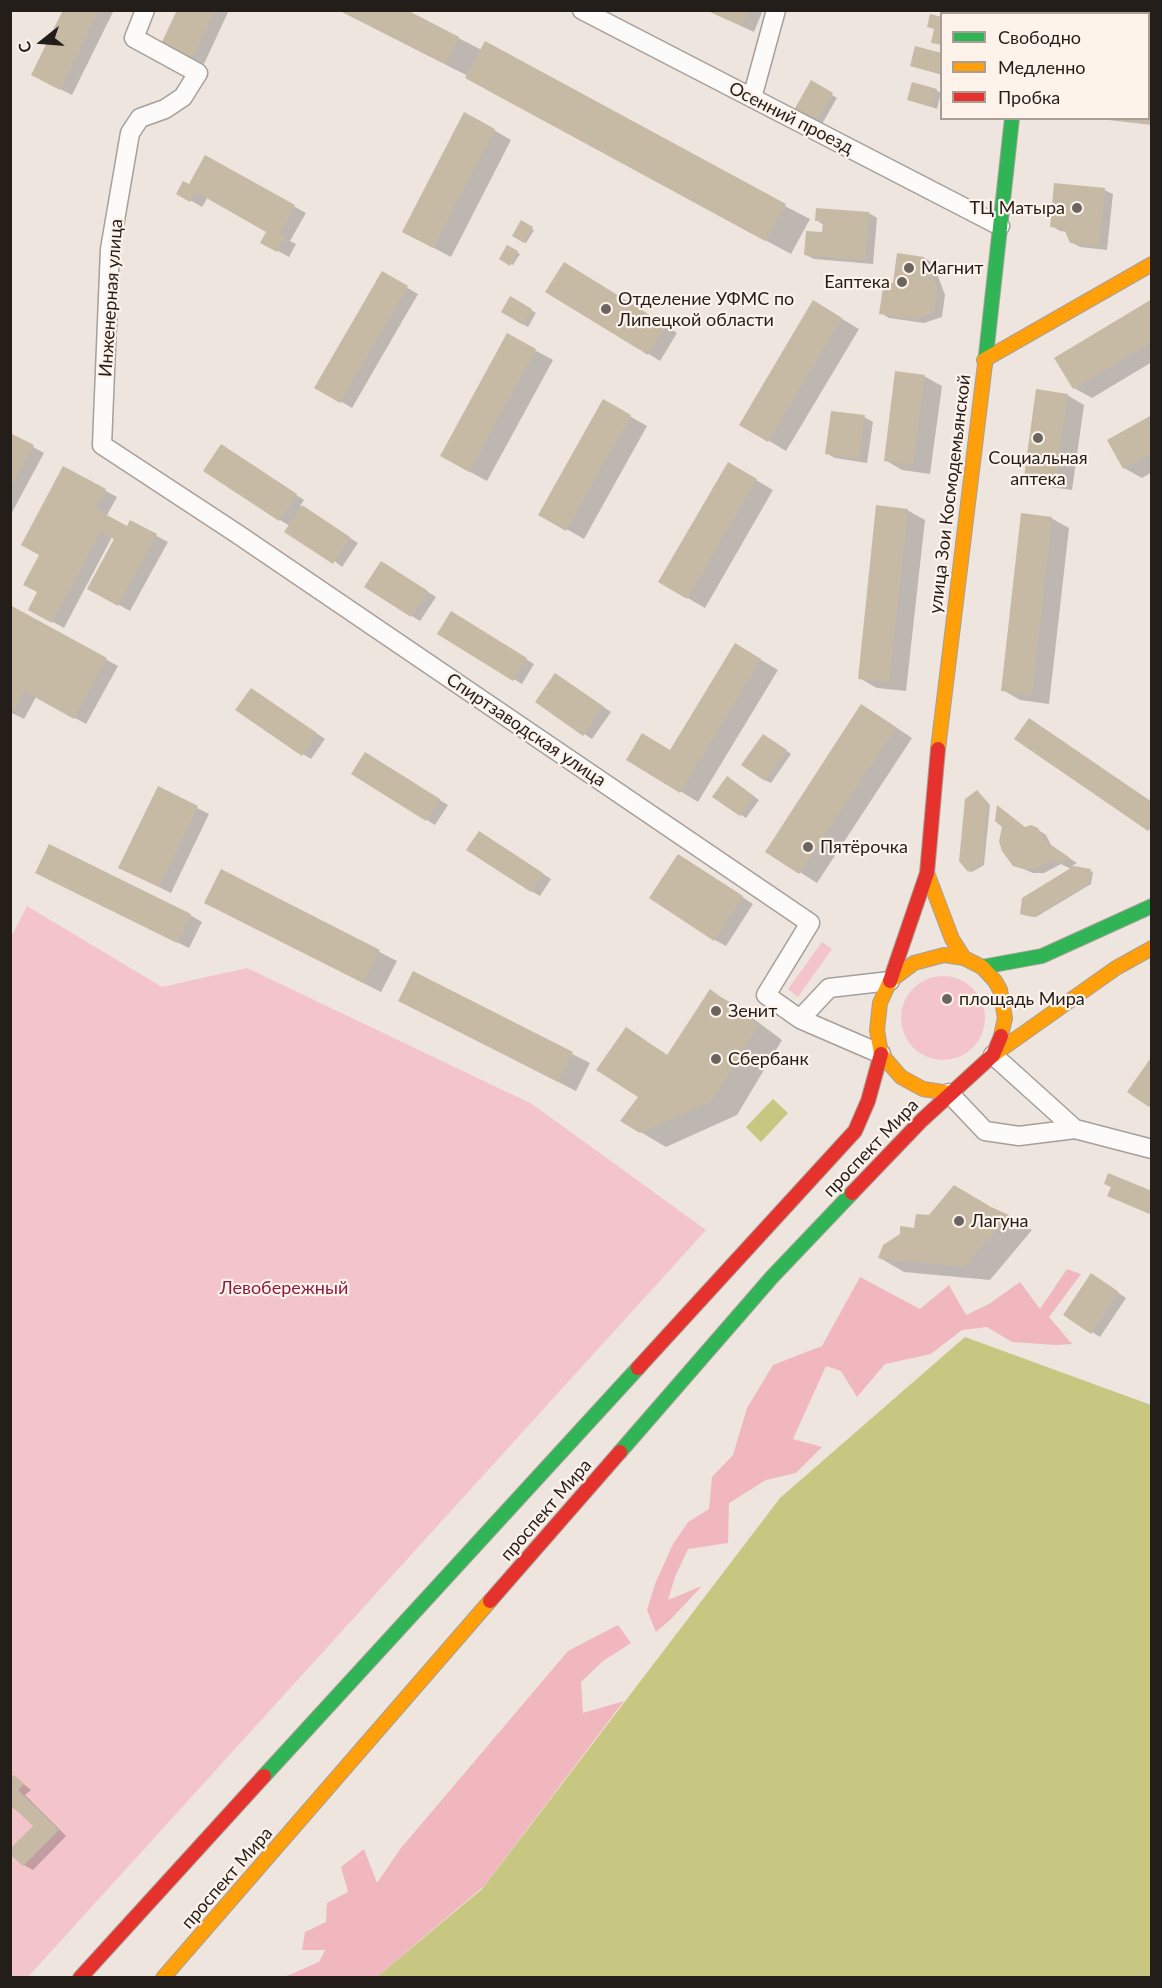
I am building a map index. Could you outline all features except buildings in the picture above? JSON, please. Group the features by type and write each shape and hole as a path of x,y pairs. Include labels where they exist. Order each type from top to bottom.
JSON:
{"main road":[{"name":"улица Зои Космодемьянской","path":"890,981 927,873 941,713 983,382 1012,120"},
{"path":"984,360 1152,264"},
{"name":"улица Зои Космодемьянской","path":"927,873 952,939 964,958"},
{"path":"982,967 1042,956 1152,906"},
{"path":"993,1055 1004,1027 1005,1008 995,981 982,967 964,958 944,955 924,959 907,966 890,981 877,1017 881,1054 891,1068 911,1085 936,1093 949,1093 993,1055 1116,968 1152,948"},
{"name":"проспект Мира","path":"80,1977 855,1131 868,1101 881,1054"},
{"name":"проспект Мира","path":"163,1977 772,1277 949,1093"}],"street":[{"name":"Инженерная улица","path":"102,445 110,249 130,133 140,118 165,109 183,98 198,73 134,38 145,10"},
{"name":"Осенний проезд","path":"582,10 1000,226"},
{"path":"752,98 776,10"},
{"name":"Спиртзаводская улица","path":"102,445 810,923 766,995 800,1018"},
{"path":"881,1054 800,1018 829,988 890,981"},
{"path":"993,1055 1075,1129"},
{"path":"949,1093 985,1131 1019,1137 1075,1129 1152,1149"}],"green space":[{"name":"Левобережный","path":"27,906 162,987 247,968 532,1104 706,1230 27,1978 10,1977 10,939"},
{"path":"822,942 832,949 798,997 788,989"},
{"path":"943,976 959,979 973,988 982,1002 985,1018 982,1034 973,1048 959,1057 943,1060 927,1057 913,1048 904,1034 901,1018 904,1002 913,988 927,979"}],"shaded area":[{"path":"773,1099 788,1113 761,1142 746,1127"},
{"path":"1067,1269 1081,1274 1049,1317 1072,1344 1012,1342 987,1327 962,1330 931,1354 885,1364 857,1397 841,1371 826,1366 793,1439 822,1447 796,1473 766,1480 729,1503 728,1543 688,1549 675,1577 668,1600 702,1586 656,1632 647,1610 655,1584 673,1544 688,1522 709,1509 712,1477 733,1455 747,1408 773,1365 822,1346 860,1277 920,1309 949,1285 966,1315 989,1304 1020,1282 1040,1309"},
{"path":"965,1337 1151,1405 1151,1977 377,1977 482,1889 780,1498"},
{"path":"618,1625 631,1643 603,1661 581,1682 583,1713 624,1701 484,1886 377,1977 282,1978 319,1962 325,1950 302,1950 305,1932 326,1922 327,1903 348,1892 341,1867 364,1849 377,1883 401,1848 568,1651"}],"traffic: fast":[{"path":"985,364 1012,120"},
{"path":"982,967 1042,956 1152,906"},
{"path":"620,1452 772,1277 852,1193"},
{"path":"264,1776 638,1368"}],"traffic: slow":[{"path":"984,360 1152,264"},
{"path":"938,749 985,364"},
{"path":"927,873 952,939 964,958"},
{"path":"993,1055 1116,968 1152,948"},
{"path":"949,1093 923,1089 901,1077 881,1054 877,1030 880,1003 890,981 914,963 944,955 964,958 982,967 1000,990 1005,1018 1001,1036"},
{"path":"163,1978 490,1601"}],"traffic: jam":[{"path":"890,981 927,873 938,749"},
{"path":"852,1193 922,1120 993,1055 1001,1036"},
{"path":"638,1368 855,1131 868,1101 881,1054"},
{"path":"490,1601 620,1452"},
{"path":"80,1978 264,1776"}],"place":[{"name":"ТЦ Матыра","path":"1077,208"},
{"name":"Магнит","path":"909,268"},
{"name":"Еаптека","path":"902,282"},
{"name":"Отделение УФМС по Липецкой области","path":"606,309"},
{"name":"Социальная аптека","path":"1038,438"},
{"name":"Пятёрочка","path":"808,847"},
{"name":"площадь Мира","path":"947,999"},
{"name":"Зенит","path":"716,1011"},
{"name":"Сбербанк","path":"716,1059"},
{"name":"Лагуна","path":"959,1221"}]}
